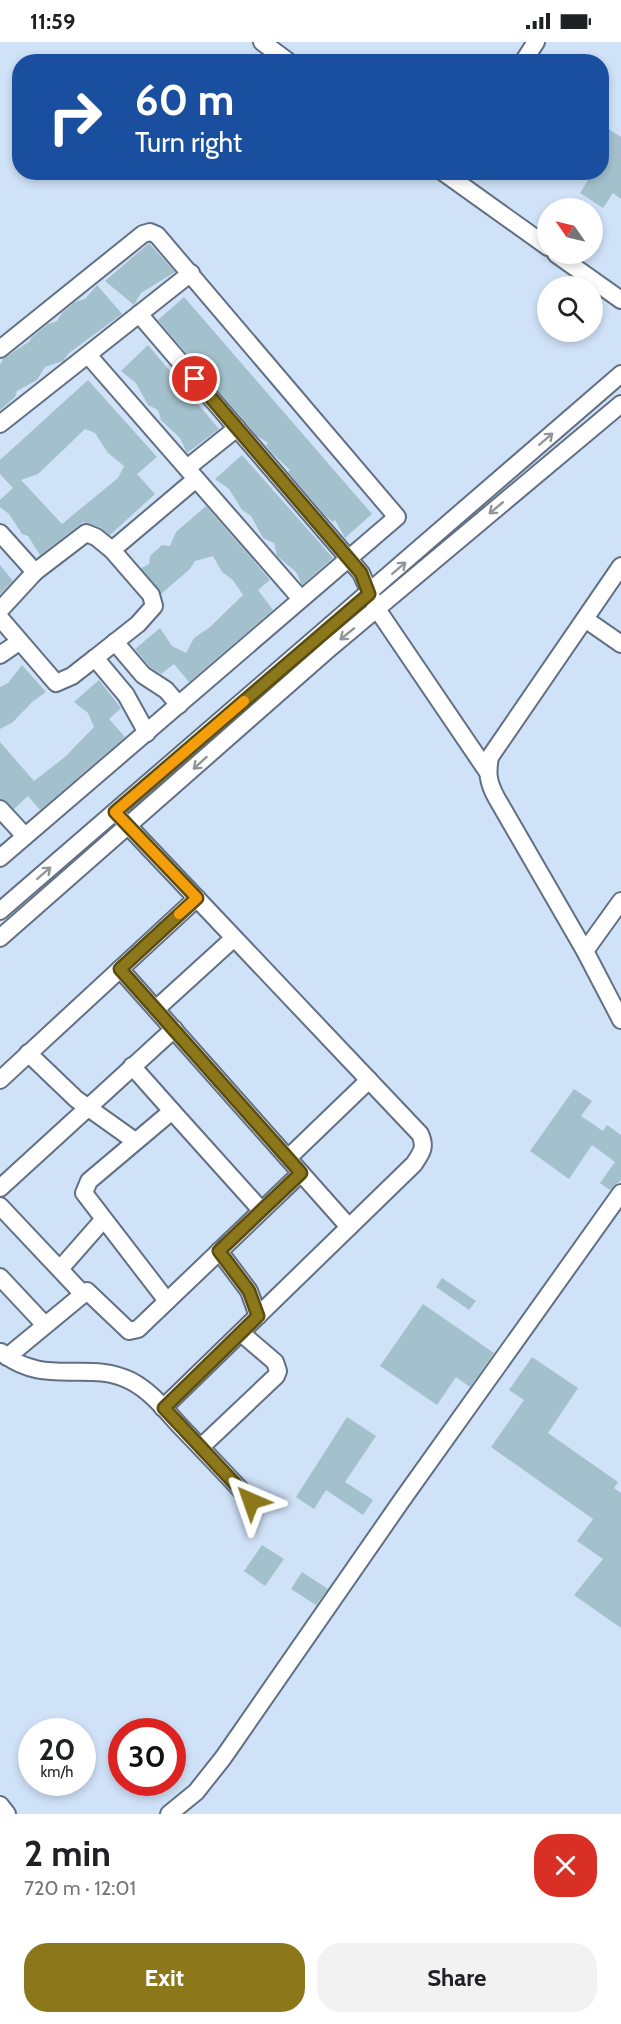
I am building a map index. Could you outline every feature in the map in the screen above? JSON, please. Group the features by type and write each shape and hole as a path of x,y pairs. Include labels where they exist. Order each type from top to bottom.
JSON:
{"street":[{"path":"262,42 278,54"},
{"path":"455,180 537,239"},
{"path":"0,349 143,234 150,232 157,235 191,273 397,516 0,858"},
{"path":"570,264 621,300"},
{"path":"0,424 191,273"},
{"path":"139,314 361,573 377,609 487,771"},
{"path":"88,356 301,599"},
{"path":"15,924 0,910 369,594 621,374"},
{"path":"0,938 377,609 621,404"},
{"path":"112,550 237,428"},
{"path":"0,533 35,572"},
{"path":"0,610 35,572 86,533 96,537 112,550 153,600 151,611 115,642 72,676 56,683 0,618"},
{"path":"621,566 490,757 487,771 489,783 496,797 585,951 621,1020"},
{"path":"585,619 621,644"},
{"path":"0,655 19,642"},
{"path":"115,642 143,675 166,690 179,705"},
{"path":"95,658 126,695 147,733"},
{"path":"0,809 24,836"},
{"path":"115,812 420,1134 424,1142 423,1150 414,1164 164,1408"},
{"path":"0,1080 197,898"},
{"path":"585,951 621,901"},
{"path":"156,1009 234,938"},
{"path":"120,969 349,1227"},
{"path":"0,1188 174,1029"},
{"path":"28,1053 87,1107 135,1141"},
{"path":"132,1066 261,1210"},
{"path":"288,1158 369,1080"},
{"path":"167,1301 86,1198 85,1186 172,1111"},
{"path":"251,1501 164,1408 138,1386 112,1375 34,1371 4,1354 45,1325 82,1293 92,1293 129,1331 138,1329 301,1173"},
{"path":"168,1814 196,1792 216,1768 402,1500 621,1193"},
{"path":"0,1206 82,1293"},
{"path":"60,1269 103,1220"},
{"path":"219,1251 249,1291 258,1316"},
{"path":"0,1277 45,1325"},
{"path":"201,1448 276,1376 278,1371 275,1362 241,1333"},
{"path":"0,1805 7,1814"}],"building":[{"path":"609,129 621,137 621,199 613,193 603,208 603,198 588,198 580,193 588,180 609,180"},
{"path":"149,243 175,272 141,293 134,305 105,281"},
{"path":"97,285 122,314 69,353 63,361 45,367 37,380 17,391 15,397 0,410 0,365 3,359 30,341 48,324 57,321 62,313 75,302 85,299"},
{"path":"184,297 372,514 345,538 335,520 333,522 325,515 288,472 290,470 271,452 266,445 268,443 257,436 158,320"},
{"path":"148,345 219,429 187,453 180,438 161,420 158,410 148,405 136,383 121,371"},
{"path":"88,380 157,457 137,474 155,494 110,535 100,527 83,522 40,555 28,536 22,534 9,514 0,507 0,500 13,488 0,474 0,460","holes":["85,429 95,433 108,453 124,466 118,478 62,524 21,480 38,474"]},
{"path":"242,455 333,558 302,585 296,572 277,556 274,543 263,538 251,516 242,510 229,489 215,479"},
{"path":"206,506 270,580 258,590 273,610 189,682 174,664 161,674 150,667 135,649 160,628 172,646 186,653 194,638 210,627 243,595 233,580 222,572 213,556 195,561 190,569 161,594 141,568 149,564 150,556 162,545 170,546 176,532"},
{"path":"0,565 13,581 0,594"},
{"path":"22,665 46,692 32,702 13,722 0,729 0,687 8,683"},
{"path":"99,680 121,708 109,719 125,737 40,810 28,796 14,809 0,799 0,742 34,781 65,757 94,727 88,713 74,702"},
{"path":"574,1089 592,1101 581,1116 603,1131 607,1125 621,1135 621,1180 610,1190 600,1183 615,1162 592,1145 569,1179 530,1151"},
{"path":"442,1278 476,1301 469,1310 436,1287"},
{"path":"423,1304 494,1353 470,1387 456,1377 437,1405 380,1366"},
{"path":"532,1357 578,1388 548,1433 618,1482 614,1488 621,1493 621,1628 574,1595 603,1559 577,1541 593,1519 491,1447 524,1400 509,1390"},
{"path":"347,1417 376,1436 345,1482 373,1500 363,1515 326,1490 314,1509 296,1497"},
{"path":"262,1545 284,1559 265,1586 244,1571"},
{"path":"302,1572 328,1589 316,1605 291,1589"}],"slow traffic":[{"path":"179,914 197,898 115,812 244,701"}],"route":[{"path":"195,379 361,573 369,594 115,812 197,898 120,969 301,1173 219,1251 238,1273 249,1291 258,1316 164,1408 251,1501"}]}
